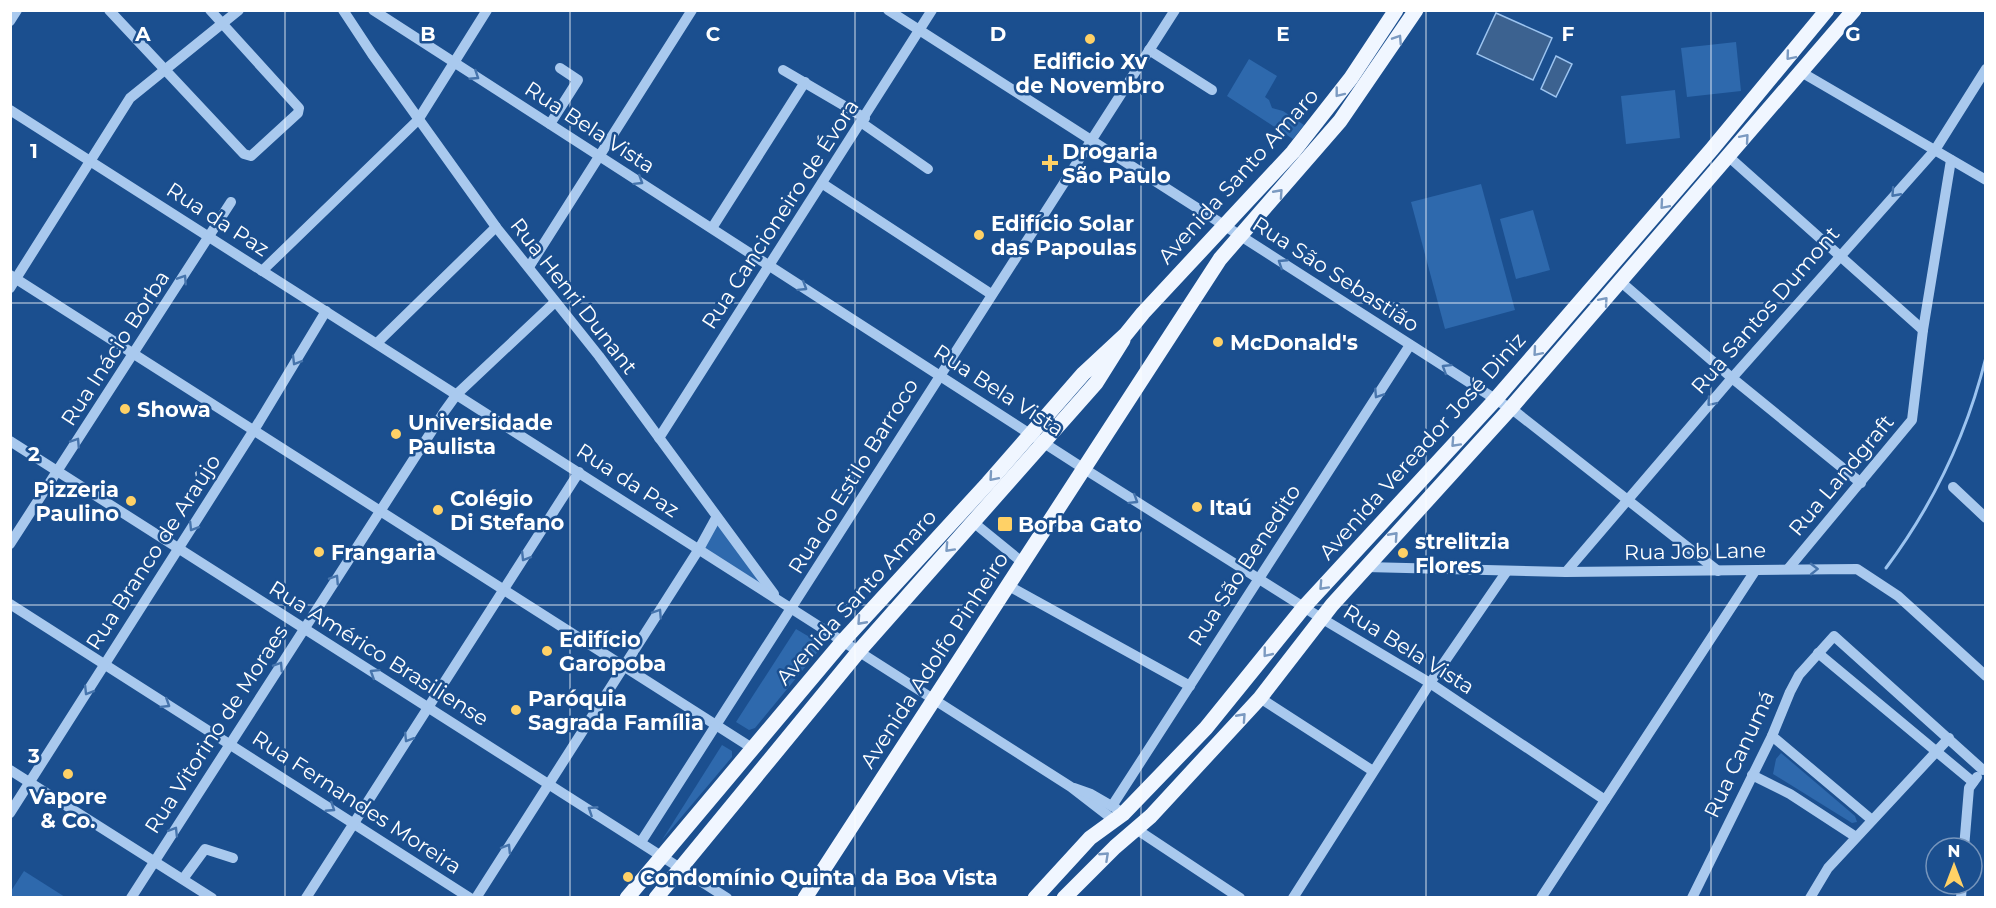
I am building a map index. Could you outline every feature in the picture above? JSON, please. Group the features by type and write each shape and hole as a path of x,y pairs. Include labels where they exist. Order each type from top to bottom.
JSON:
{"main road":[{"name":"Avenida Santo Amaro","path":"656,897 859,651 973,522 1098,358 1126,334 1223,225 1293,152 1351,78 1396,10"},
{"name":"Avenida Santo Amaro","path":"1239,235 1340,122 1416,10"},
{"name":"Avenida Vereador José Diniz","path":"1035,897 1090,838 1206,728 1304,607 1495,400 1712,149 1827,10"},
{"name":"Avenida Vereador José Diniz","path":"1064,897 1158,810 1260,698 1321,618 1510,409 1854,10"},
{"name":"Avenida Adolfo Pinheiro","path":"805,897 1194,298 1239,235"},
{"name":"Avenida Santo Amaro","path":"627,897 843,641 1037,437"},
{"path":"752,748 768,760"}],"street":[{"path":"10,21 17,10"},
{"path":"109,10 244,154 254,155 298,113 297,106 210,10"},
{"path":"239,10 130,98 12,280 380,509 752,748"},
{"name":"Rua Henri Dunant","path":"343,10 418,120 496,227 659,438 716,518 780,601"},
{"name":"Rua Bela Vista","path":"373,10 941,374 1084,469 1321,618 1430,683 1605,800"},
{"path":"262,271 418,120 487,10"},
{"path":"529,267 692,10"},
{"name":"Rua São Sebastião","path":"888,10 1510,409 1629,499 1718,571"},
{"name":"Rua Cancioneiro de Évora","path":"659,438 932,10"},
{"name":"Rua do Estilo Barroco","path":"641,842 1174,10"},
{"path":"1149,50 1212,90"},
{"path":"550,124 578,80 561,68"},
{"name":"Rua Santos Dumont","path":"1566,572 1840,254 1935,150 1986,69"},
{"path":"783,70 863,121 928,169"},
{"path":"1801,72 1986,180"},
{"path":"712,228 805,82"},
{"name":"Rua da Paz","path":"10,110 579,471 1071,788 1117,814"},
{"path":"1728,157 1923,330"},
{"name":"Rua Landgraft","path":"1788,569 1912,420 1923,330 1951,160"},
{"path":"823,184 991,294"},
{"name":"Rua Inácio Borba","path":"10,544 231,202"},
{"path":"377,344 496,227"},
{"path":"1621,282 1732,378 1861,483"},
{"name":"Rua Vitorino de Moraes","path":"131,897 380,509 457,394 555,302"},
{"name":"Rua Branco de Araújo","path":"10,813 254,430 326,311"},
{"name":"Rua São Benedito","path":"1117,814 1190,686 1410,345"},
{"name":"Rua Américo Brasiliense","path":"10,441 727,897"},
{"path":"306,897 579,471"},
{"path":"1953,487 1986,518"},
{"path":"476,897 699,549 716,518"},
{"path":"973,522 1022,562"},
{"name":"Rua Job Lane","path":"1366,567 1566,572 1848,568 1866,573 1898,596 1986,676"},
{"path":"1293,897 1430,683 1507,571"},
{"path":"1541,897 1755,571"},
{"path":"1006,585 1190,686"},
{"name":"Rua Fernandes Moreira","path":"10,604 470,897"},
{"name":"Rua Canumá","path":"1692,897 1772,736 1799,675 1834,636 1949,738"},
{"path":"1818,653 1935,753 1973,782"},
{"path":"1260,698 1373,771"},
{"path":"1772,736 1872,820"},
{"path":"1810,897 1822,875 1949,738 1984,769 1973,782 1967,801 1965,836"},
{"path":"10,771 212,897"},
{"path":"1752,775 1790,794 1856,837"},
{"path":"1136,829 1240,897"},
{"path":"183,879 205,849 233,858"}],"shaded area":[{"path":"1496,13 1552,38 1533,80 1477,54"},
{"path":"1736,42 1741,91 1687,97 1681,48"},
{"path":"1556,56 1572,64 1556,97 1541,89"},
{"path":"1249,59 1277,76 1265,97 1272,108 1283,111 1304,125 1293,139 1227,96"},
{"path":"1675,90 1680,138 1626,144 1621,96"},
{"path":"1481,184 1515,310 1445,329 1411,202"},
{"path":"1533,210 1550,270 1516,279 1500,219"},
{"path":"716,521 763,587 703,549"},
{"path":"796,629 818,642 820,649 755,728 749,730 736,722"},
{"path":"722,745 732,751 732,757 662,840"},
{"path":"1781,753 1855,816 1857,822 1852,823 1773,774 1776,759"},
{"path":"24,871 65,897 11,897 11,891"}],"waterway":[{"path":"1886,568 1919,519 1946,468 1969,414 1986,357"}],"place":[{"name":"Edificio Xv de Novembro","path":"1090,39"},
{"name":"Drogaria São Paulo","path":"1050,163"},
{"name":"Edifício Solar das Papoulas","path":"979,235"},
{"name":"McDonald's","path":"1218,342"},
{"name":"Showa","path":"125,409"},
{"name":"Universidade Paulista","path":"396,434"},
{"name":"Pizzeria Paulino","path":"131,501"},
{"name":"Itaú","path":"1197,507"},
{"name":"Colégio Di Stefano","path":"438,510"},
{"name":"Borba Gato","path":"1005,524"},
{"name":"Frangaria","path":"319,552"},
{"name":"strelitzia Flores","path":"1403,553"},
{"name":"Edifício Garopoba","path":"547,651"},
{"name":"Paróquia Sagrada Família","path":"516,710"},
{"name":"Vapore & Co.","path":"68,774"},
{"name":"Condomínio Quinta da Boa Vista","path":"628,877"}]}
